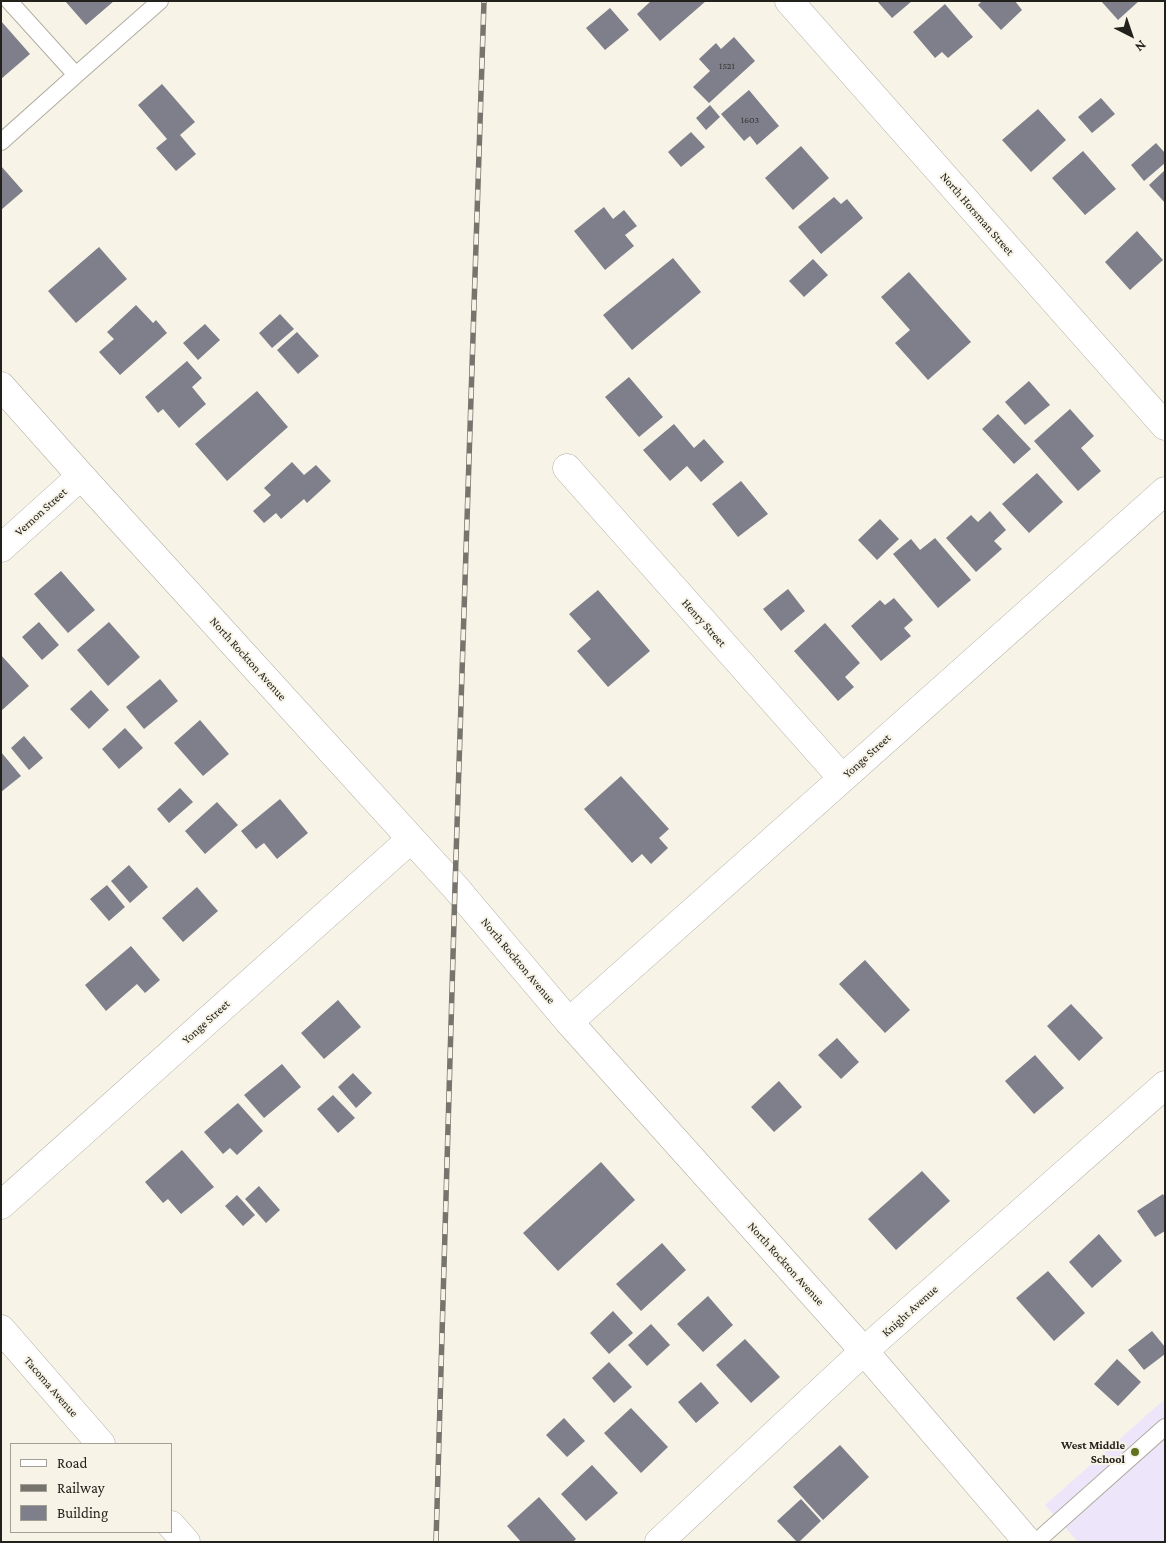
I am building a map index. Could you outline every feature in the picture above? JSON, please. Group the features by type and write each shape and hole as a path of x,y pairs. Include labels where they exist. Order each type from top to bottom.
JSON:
{"street":[{"name":"North Horsman Street","path":"790,1 1165,426"},
{"name":"North Rockton Avenue","path":"1,386 455,888 569,1022 864,1352 1028,1542"},
{"name":"Henry Street","path":"567,468 842,778"},
{"name":"Vernon Street","path":"1,548 81,476"},
{"name":"Yonge Street","path":"569,1022 1165,491"},
{"name":"Yonge Street","path":"1,1205 411,839"},
{"name":"Knight Avenue","path":"659,1542 864,1352 1165,1085"},
{"name":"Tacoma Avenue","path":"1,1329 100,1443"},
{"path":"172,1526 186,1542"}],"lane":[{"path":"9,1 76,75"},
{"path":"1,142 160,1"},
{"path":"1036,1542 1165,1427"}],"shaded area":[{"name":"West Middle School","path":"1165,1399 1165,1542 1078,1542 1045,1505"}],"building":[{"path":"65,1 114,1 86,25"},
{"path":"651,1 706,1 660,41 637,14"},
{"path":"877,1 912,1 892,18"},
{"path":"982,1 1015,1 1022,10 1001,30 978,5"},
{"path":"1101,1 1139,1 1118,20"},
{"path":"945,4 973,37 948,58 942,52 935,58 913,32"},
{"path":"610,8 629,30 605,50 586,28"},
{"path":"1,21 30,54 1,79"},
{"path":"734,37 755,61 709,103 693,87 710,71 699,59 716,43 721,49"},
{"path":"162,84 195,122 180,135 196,154 176,171 156,148 167,139 138,105"},
{"path":"749,90 779,126 757,145 750,136 744,141 721,114"},
{"path":"1101,98 1115,114 1092,133 1078,117"},
{"path":"710,105 720,117 706,130 696,118"},
{"path":"1038,109 1066,140 1031,172 1002,140"},
{"path":"691,132 705,147 681,167 668,152"},
{"path":"1156,143 1165,153 1165,163 1144,181 1131,165"},
{"path":"801,146 829,178 793,210 765,178"},
{"path":"1083,151 1116,189 1085,215 1052,178"},
{"path":"1,166 23,191 1,210"},
{"path":"1165,170 1165,203 1149,185"},
{"path":"834,197 841,204 847,199 863,218 821,254 798,227"},
{"path":"604,207 613,219 624,210 637,226 625,235 634,246 605,270 574,231"},
{"path":"1137,231 1163,260 1130,290 1105,262"},
{"path":"99,247 127,279 76,323 48,291"},
{"path":"673,258 701,292 632,350 603,315"},
{"path":"813,259 828,275 804,297 789,281"},
{"path":"909,272 971,342 928,380 895,343 910,330 881,297"},
{"path":"136,305 153,323 156,320 167,333 120,375 99,352 114,339 107,332"},
{"path":"280,314 294,329 272,348 259,333"},
{"path":"205,324 220,340 198,360 183,343"},
{"path":"297,332 319,356 298,374 277,350"},
{"path":"187,361 202,378 192,387 206,404 179,428 163,409 158,413 145,397"},
{"path":"629,377 663,417 639,437 605,397"},
{"path":"1029,381 1050,405 1025,425 1005,402"},
{"path":"257,391 288,427 227,481 195,444"},
{"path":"1070,409 1094,436 1081,448 1101,471 1078,491 1034,441"},
{"path":"998,414 1031,449 1014,464 982,429"},
{"path":"674,424 694,448 704,439 724,462 701,482 687,466 670,481 643,450"},
{"path":"292,462 304,475 316,465 331,481 307,503 304,499 281,519 276,513 264,523 253,511 271,495 264,488"},
{"path":"1037,473 1063,502 1029,533 1002,504"},
{"path":"741,481 768,514 738,537 712,504"},
{"path":"990,511 1006,530 994,541 1002,549 976,572 946,538 971,515 978,522"},
{"path":"880,519 899,539 877,560 858,540"},
{"path":"935,538 971,580 938,608 893,554 911,539 920,550"},
{"path":"61,571 95,610 68,633 34,594"},
{"path":"788,589 805,611 781,631 763,609"},
{"path":"598,590 650,651 608,687 577,651 591,639 569,614"},
{"path":"894,598 913,620 904,628 911,636 881,661 851,626 880,600 885,605"},
{"path":"39,622 59,645 42,660 22,637"},
{"path":"109,622 140,657 108,686 77,650"},
{"path":"825,623 860,663 845,677 854,687 838,701 794,651"},
{"path":"1,655 29,686 1,711"},
{"path":"160,679 178,701 144,729 126,707"},
{"path":"91,690 109,710 89,729 70,709"},
{"path":"200,720 229,754 203,776 174,743"},
{"path":"125,728 143,748 119,769 102,749"},
{"path":"24,736 43,758 29,770 11,748"},
{"path":"1,752 21,776 1,792"},
{"path":"621,776 669,829 659,838 668,848 651,864 642,854 632,863 584,809"},
{"path":"180,788 193,802 169,823 157,809"},
{"path":"280,799 308,833 277,859 264,843 256,849 241,831"},
{"path":"217,802 238,825 205,854 185,831"},
{"path":"129,865 148,887 130,903 111,881"},
{"path":"107,885 125,907 109,921 90,899"},
{"path":"197,887 218,911 183,942 162,918"},
{"path":"131,946 160,980 145,993 137,984 106,1011 85,985"},
{"path":"865,960 910,1010 885,1033 839,984"},
{"path":"338,1000 361,1027 324,1059 301,1033"},
{"path":"1071,1004 1103,1038 1079,1061 1047,1026"},
{"path":"837,1038 859,1062 841,1079 818,1055"},
{"path":"1035,1055 1064,1088 1034,1114 1005,1081"},
{"path":"282,1064 301,1087 264,1118 244,1095"},
{"path":"353,1073 372,1093 356,1108 338,1087"},
{"path":"779,1081 802,1107 774,1132 751,1107"},
{"path":"333,1095 355,1118 338,1133 317,1109"},
{"path":"238,1103 263,1131 237,1155 230,1148 223,1154 204,1132"},
{"path":"182,1150 214,1187 181,1214 168,1199 163,1203 145,1182"},
{"path":"601,1162 635,1200 558,1271 523,1233"},
{"path":"922,1171 950,1201 896,1250 868,1219"},
{"path":"259,1186 280,1210 266,1223 245,1199"},
{"path":"1163,1194 1165,1198 1165,1231 1155,1237 1137,1211"},
{"path":"237,1195 255,1215 243,1226 225,1206"},
{"path":"1099,1234 1122,1261 1092,1288 1069,1262"},
{"path":"662,1243 686,1270 641,1311 616,1284"},
{"path":"1048,1271 1085,1313 1054,1341 1016,1298"},
{"path":"708,1296 733,1325 703,1352 677,1324"},
{"path":"613,1311 633,1333 609,1354 590,1333"},
{"path":"651,1324 670,1345 647,1366 628,1345"},
{"path":"1152,1331 1165,1347 1165,1354 1144,1370 1128,1350"},
{"path":"745,1339 780,1377 751,1403 716,1365"},
{"path":"1117,1359 1141,1382 1118,1406 1094,1384"},
{"path":"609,1362 632,1387 614,1403 592,1378"},
{"path":"701,1382 719,1403 696,1423 678,1402"},
{"path":"631,1408 668,1447 641,1473 604,1433"},
{"path":"564,1418 585,1441 567,1457 546,1435"},
{"path":"840,1445 869,1477 823,1520 793,1487"},
{"path":"592,1465 618,1493 586,1521 561,1494"},
{"path":"539,1497 576,1539 573,1542 521,1542 507,1526"},
{"path":"801,1499 821,1521 797,1542 777,1521"}],"railway":[{"path":"436,1542 484,1"}],"place":[{"name":"West Middle School","path":"1135,1452"}]}
